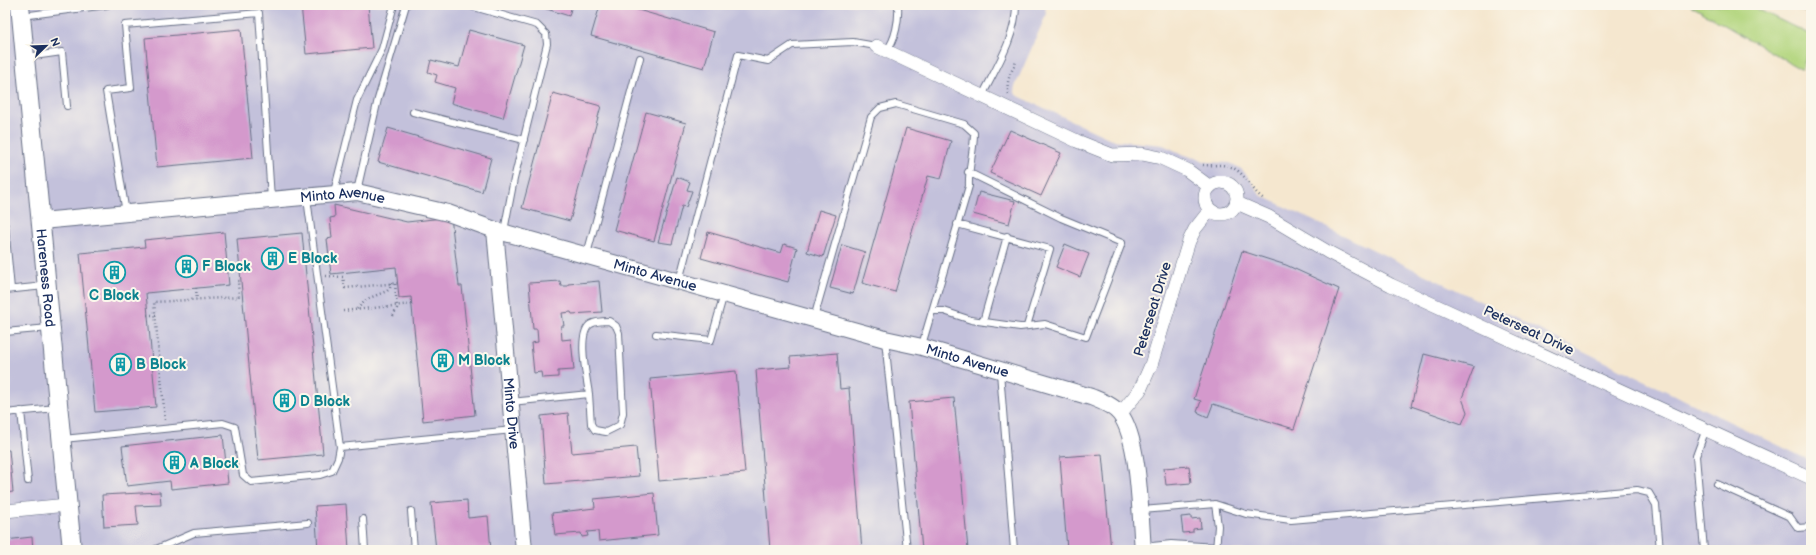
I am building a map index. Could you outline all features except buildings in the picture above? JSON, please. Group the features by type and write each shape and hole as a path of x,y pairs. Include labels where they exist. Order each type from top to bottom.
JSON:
{"main road":[{"name":"Hareness Road","path":"20,10 41,221 49,328 72,550"}],"street":[{"path":"881,48 1107,154 1147,154 1161,158 1187,170 1210,187"},
{"path":"1219,182 1230,184 1236,192 1237,203 1234,208 1225,214 1215,213 1210,210 1207,206 1205,196 1210,187 1219,182"},
{"name":"Minto Avenue","path":"41,221 357,192 448,214 499,231 885,339 922,347 1000,372 1091,397 1110,405 1120,414 1131,435 1143,548"},
{"name":"Peterseat Drive","path":"1237,203 1269,217 1328,252 1390,285 1811,478"},
{"name":"Peterseat Drive","path":"1120,414 1133,400 1146,378 1189,241 1195,229 1210,210"},
{"name":"Minto Drive","path":"499,231 513,430 524,550"},
{"path":"5,511 67,504"}],"lane":[{"path":"20,10 107,5"},
{"path":"334,194 357,100 382,49 394,5"},
{"path":"357,192 378,99 406,5"},
{"path":"467,5 537,25 546,34 547,44 524,140 499,231"},
{"path":"679,281 738,55 768,61 792,45 853,42 881,48 890,47 898,22 898,5"},
{"path":"982,96 1003,54 1012,28 1016,5"},
{"path":"126,213 106,92 131,88 125,25 258,13 271,199"},
{"path":"25,57 62,52 67,106"},
{"path":"587,256 640,58"},
{"path":"814,318 871,117 875,111 896,104 964,124 974,133 974,146 968,172 969,186 922,347"},
{"path":"413,112 524,140"},
{"path":"932,311 944,311 983,322 1020,327 1046,324 1086,337 1122,243 1061,218 968,172"},
{"path":"61,439 223,423 235,428 243,476 251,482 320,475 332,471 338,458 340,447 307,196"},
{"path":"957,224 1050,249 1027,326"},
{"path":"5,226 8,289 46,286"},
{"path":"983,322 1006,236"},
{"path":"656,334 711,340 724,294"},
{"path":"609,321 616,326 619,333 624,413 620,425 606,432 595,430 591,424 589,394 582,340 586,328 591,323 609,321"},
{"path":"5,332 49,328"},
{"path":"885,339 907,550"},
{"path":"1000,372 1014,550"},
{"path":"511,402 589,394"},
{"path":"5,413 58,408"},
{"path":"21,411 28,481"},
{"path":"1704,550 1696,456 1706,429"},
{"path":"340,447 513,430"},
{"path":"1717,484 1790,517 1798,528 1811,527"},
{"path":"1140,510 1215,504 1246,514 1291,520 1637,490 1649,493 1656,505 1660,550"},
{"path":"1215,504 1218,526 1216,548"},
{"path":"411,511 414,550"},
{"path":"363,519 365,550"},
{"path":"154,550 194,533 308,522"},
{"path":"1143,548 1171,544 1216,548 1222,550"},
{"path":"723,550 736,549"}],"path":[{"path":"317,276 343,277 345,288 396,283 397,305 393,316"},
{"path":"166,429 154,302 239,297 238,281 241,281"},
{"path":"356,310 367,299 387,291 390,288 391,283"},
{"path":"196,288 197,300"},
{"path":"343,311 412,304"},
{"path":"147,315 156,315"}],"shaded area":[{"path":"5,5 1045,5 1046,15 1014,89 1016,95 1113,140 1163,145 1182,154 1208,162 1230,163 1240,168 1247,175 1260,195 1811,461 1811,550 5,550"}],"green space":[{"path":"1690,5 1749,5 1811,35 1811,42 1802,70"},
{"path":"1789,5 1811,5 1811,15"}],"place":[{"name":"E Block","path":"272,258"},
{"name":"F Block","path":"186,266"},
{"name":"C Block","path":"114,273"},
{"name":"M Block","path":"443,360"},
{"name":"B Block","path":"121,364"},
{"name":"D Block","path":"285,401"},
{"name":"A Block","path":"175,463"}]}
